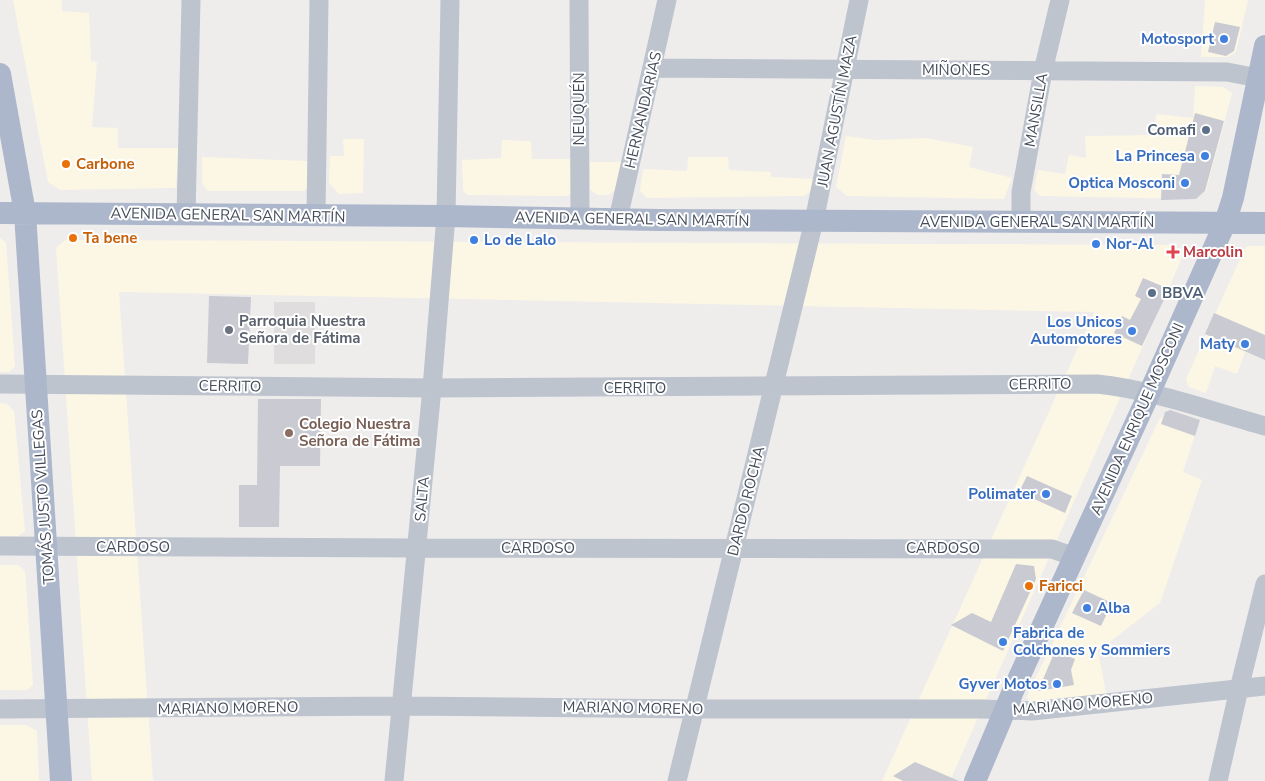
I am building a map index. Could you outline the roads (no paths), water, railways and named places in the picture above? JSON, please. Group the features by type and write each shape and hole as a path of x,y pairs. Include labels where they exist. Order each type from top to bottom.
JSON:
{"main road":[{"name":"AVENIDA ENRIQUE MOSCONI","path":"975,781 1225,222 1233,198 1265,46"},
{"name":"TOMÁS JUSTO VILLEGAS","path":"0,74 25,213 61,781"},
{"name":"AVENIDA GENERAL SAN MARTÍN","path":"0,213 814,221 1265,223"}],"street":[{"path":"186,215 190,0"},
{"path":"316,216 318,0"},
{"name":"SALTA","path":"394,781 432,388 446,216 450,0"},
{"name":"NEUQUÉN","path":"578,0 580,218"},
{"name":"HERNANDARIAS","path":"618,219 653,68 666,0"},
{"name":"JUAN AGUSTÍN MAZA","path":"814,221 859,0"},
{"name":"MANSILLA","path":"1021,222 1021,192 1043,70 1060,0"},
{"name":"MIÑONES","path":"653,68 1227,72 1258,78"},
{"name":"DARDO ROCHA","path":"677,781 814,221"},
{"name":"CERRITO","path":"0,384 432,388 1097,384 1116,386 1149,394 1265,426"},
{"name":"CARDOSO","path":"0,546 1052,549 1075,558"},
{"path":"1218,781 1265,584"},
{"name":"MARIANO MORENO","path":"0,709 401,706 983,709 1032,711 1265,686"}],"place":[{"name":"Motosport","path":"1224,39"},
{"name":"Comafi","path":"1206,130"},
{"name":"La Princesa","path":"1205,156"},
{"name":"Carbone","path":"66,164"},
{"name":"Optica Mosconi","path":"1185,183"},
{"name":"Ta bene","path":"73,238"},
{"name":"Lo de Lalo","path":"474,240"},
{"name":"Nor-Al","path":"1096,244"},
{"name":"Marcolin","path":"1173,252"},
{"name":"BBVA","path":"1152,293"},
{"name":"Parroquia Nuestra Señora de Fátima","path":"229,330"},
{"name":"Los Unicos Automotores","path":"1132,331"},
{"name":"Maty","path":"1245,344"},
{"name":"Colegio Nuestra Señora de Fátima","path":"289,433"},
{"name":"Polimater","path":"1046,494"},
{"name":"Faricci","path":"1029,586"},
{"name":"Alba","path":"1087,608"},
{"name":"Fabrica de Colchones y Sommiers","path":"1003,642"},
{"name":"Gyver Motos","path":"1057,684"}]}
